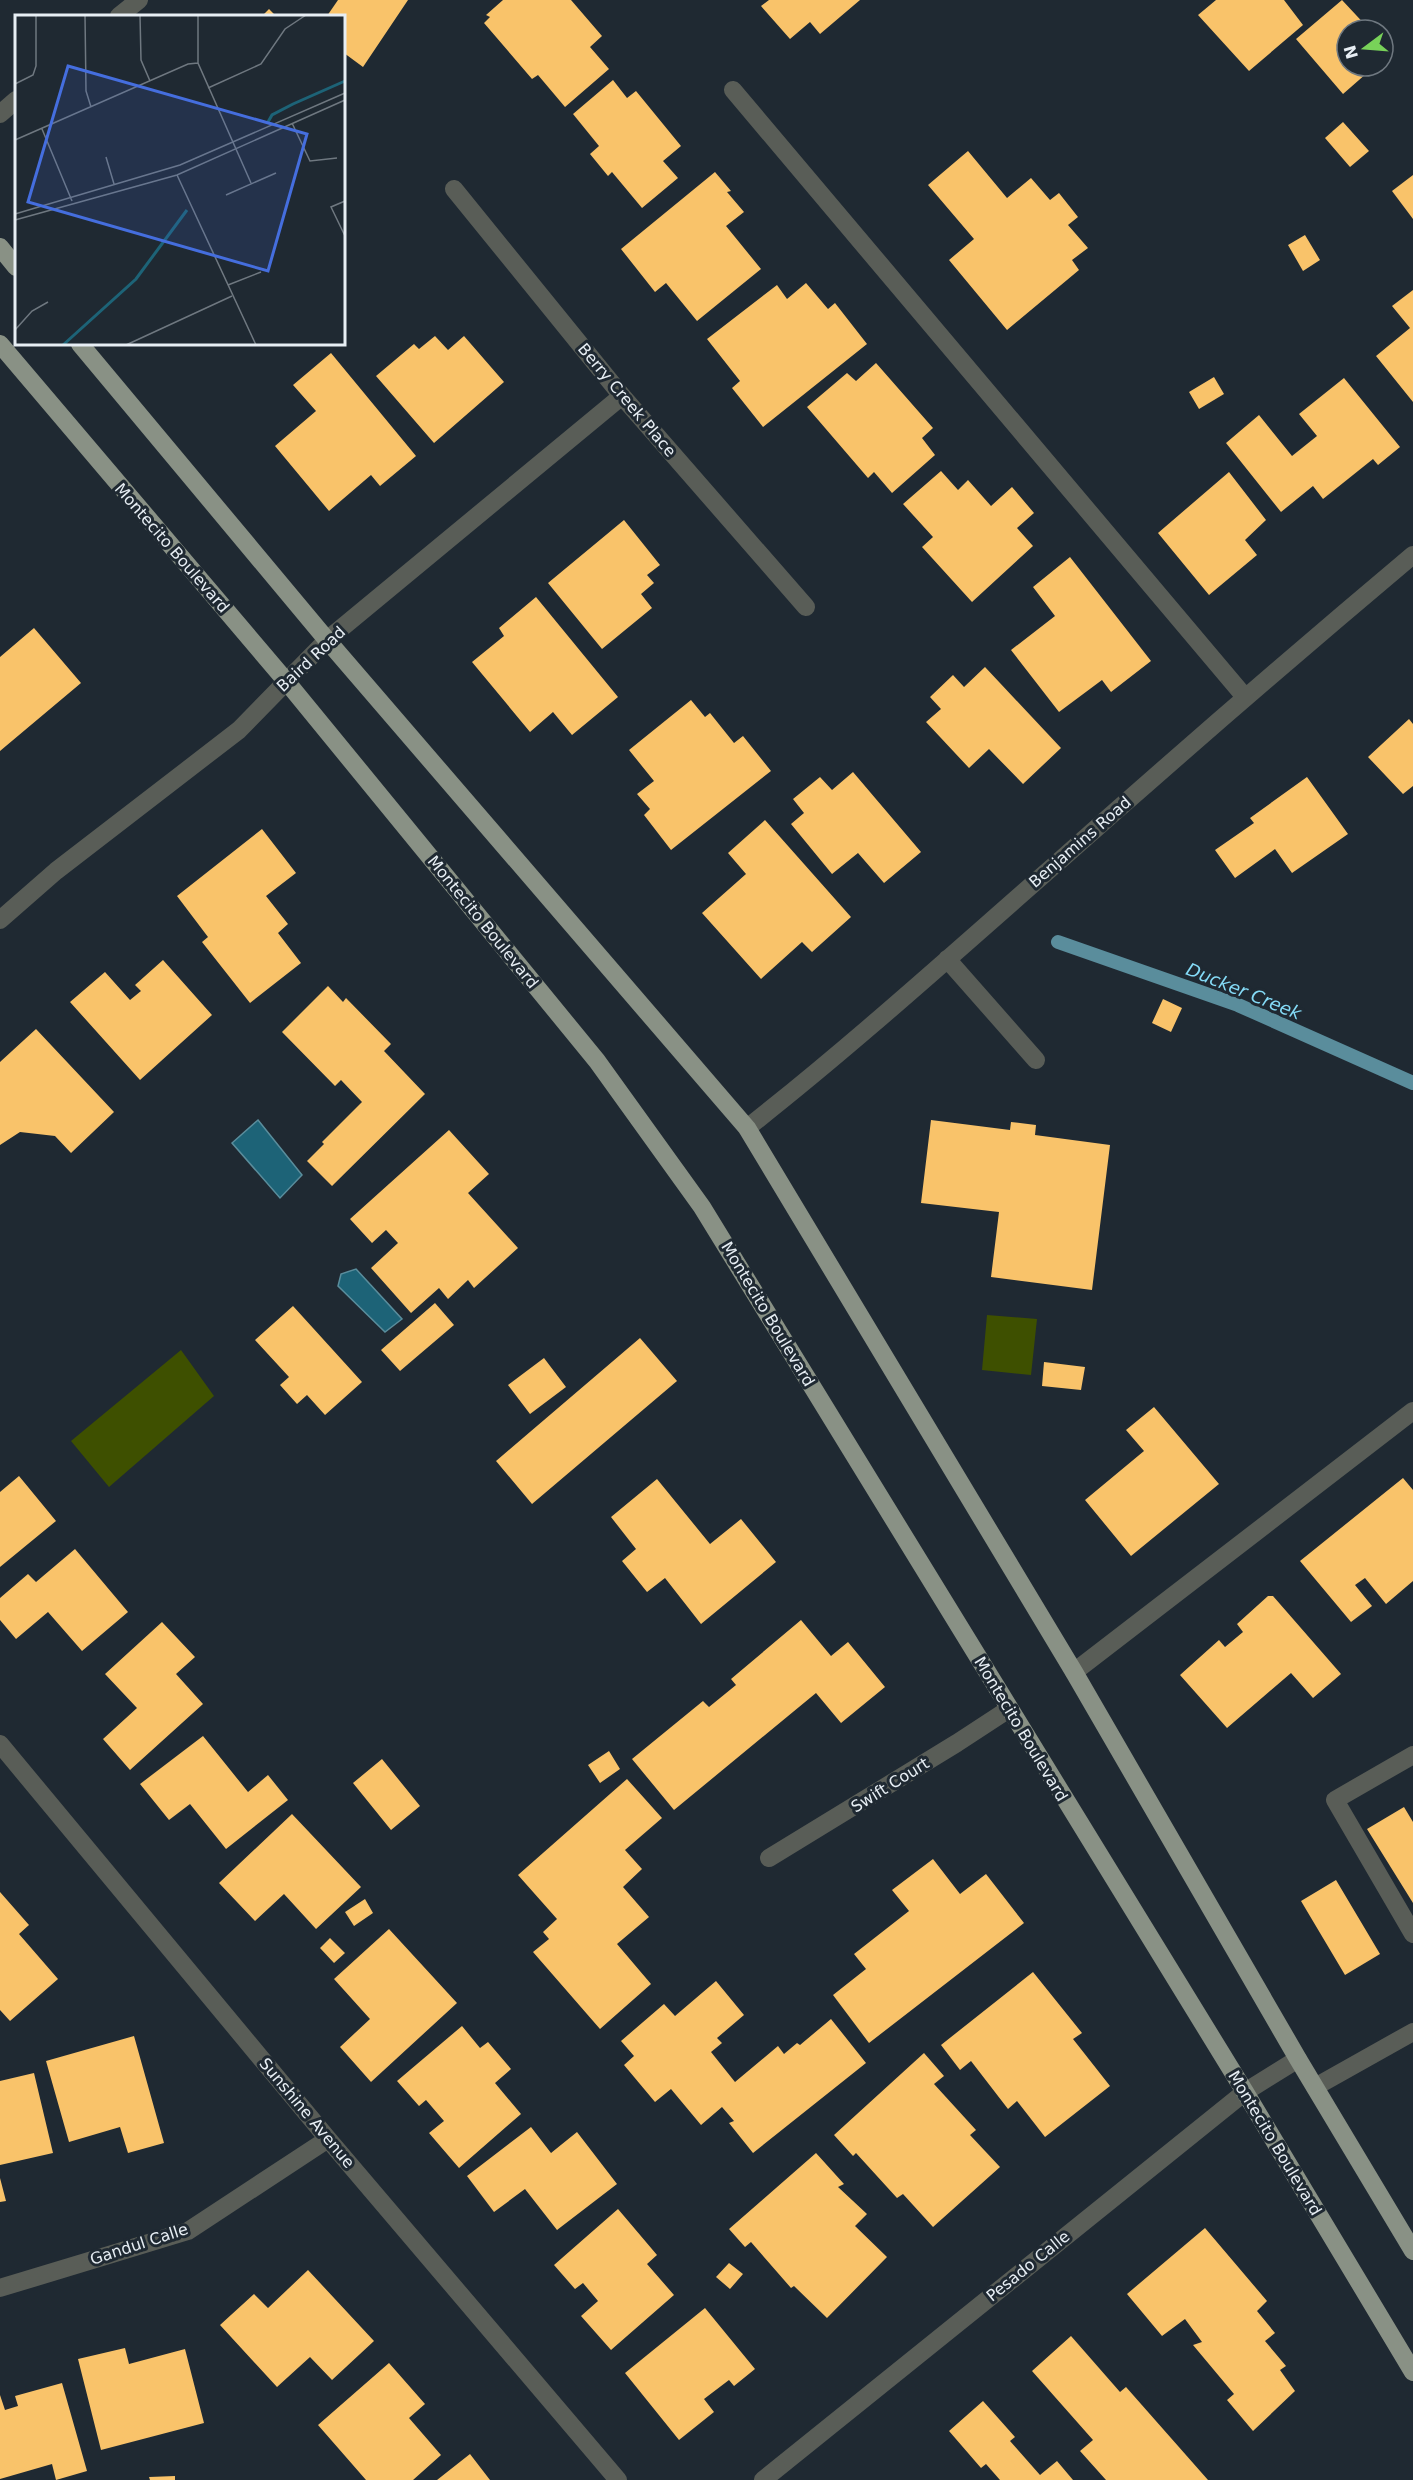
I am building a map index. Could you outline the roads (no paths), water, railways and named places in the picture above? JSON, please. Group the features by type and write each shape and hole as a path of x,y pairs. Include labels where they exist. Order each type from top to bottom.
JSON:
{"main road":[{"path":"0,247 15,266"},
{"name":"Montecito Boulevard","path":"0,344 286,681 597,1061 702,1207 1245,2092 1413,2372"},
{"path":"81,345 327,640 747,1128 1074,1672 1298,2060 1413,2251"}],"street":[{"path":"120,15 139,0"},
{"path":"733,90 1245,696"},
{"path":"0,114 15,101"},
{"name":"Berry Creek Place","path":"454,189 622,396 806,607"},
{"name":"Baird Road","path":"0,920 56,871 239,730 327,640 622,396"},
{"name":"Benjamins Road","path":"747,1128 787,1097 947,959 1245,696 1413,555"},
{"path":"947,959 1036,1060"},
{"path":"1074,1672 1413,1411"},
{"name":"Swift Court","path":"769,1858 1009,1709"},
{"name":"Sunshine Avenue","path":"0,1744 328,2139 618,2480"},
{"path":"1413,1755 1335,1800 1413,1935"},
{"path":"1316,2087 1413,2032"},
{"name":"Pesado Calle","path":"763,2480 1245,2092 1298,2060"},
{"name":"Gandul Calle","path":"0,2288 188,2231 328,2139"}],"water":[{"path":"258,1120 302,1175 280,1198 232,1143"},
{"path":"356,1269 402,1319 385,1332 338,1286 341,1274"}],"waterway":[{"name":"Ducker Creek","path":"1058,942 1238,1005 1413,1083"}]}
